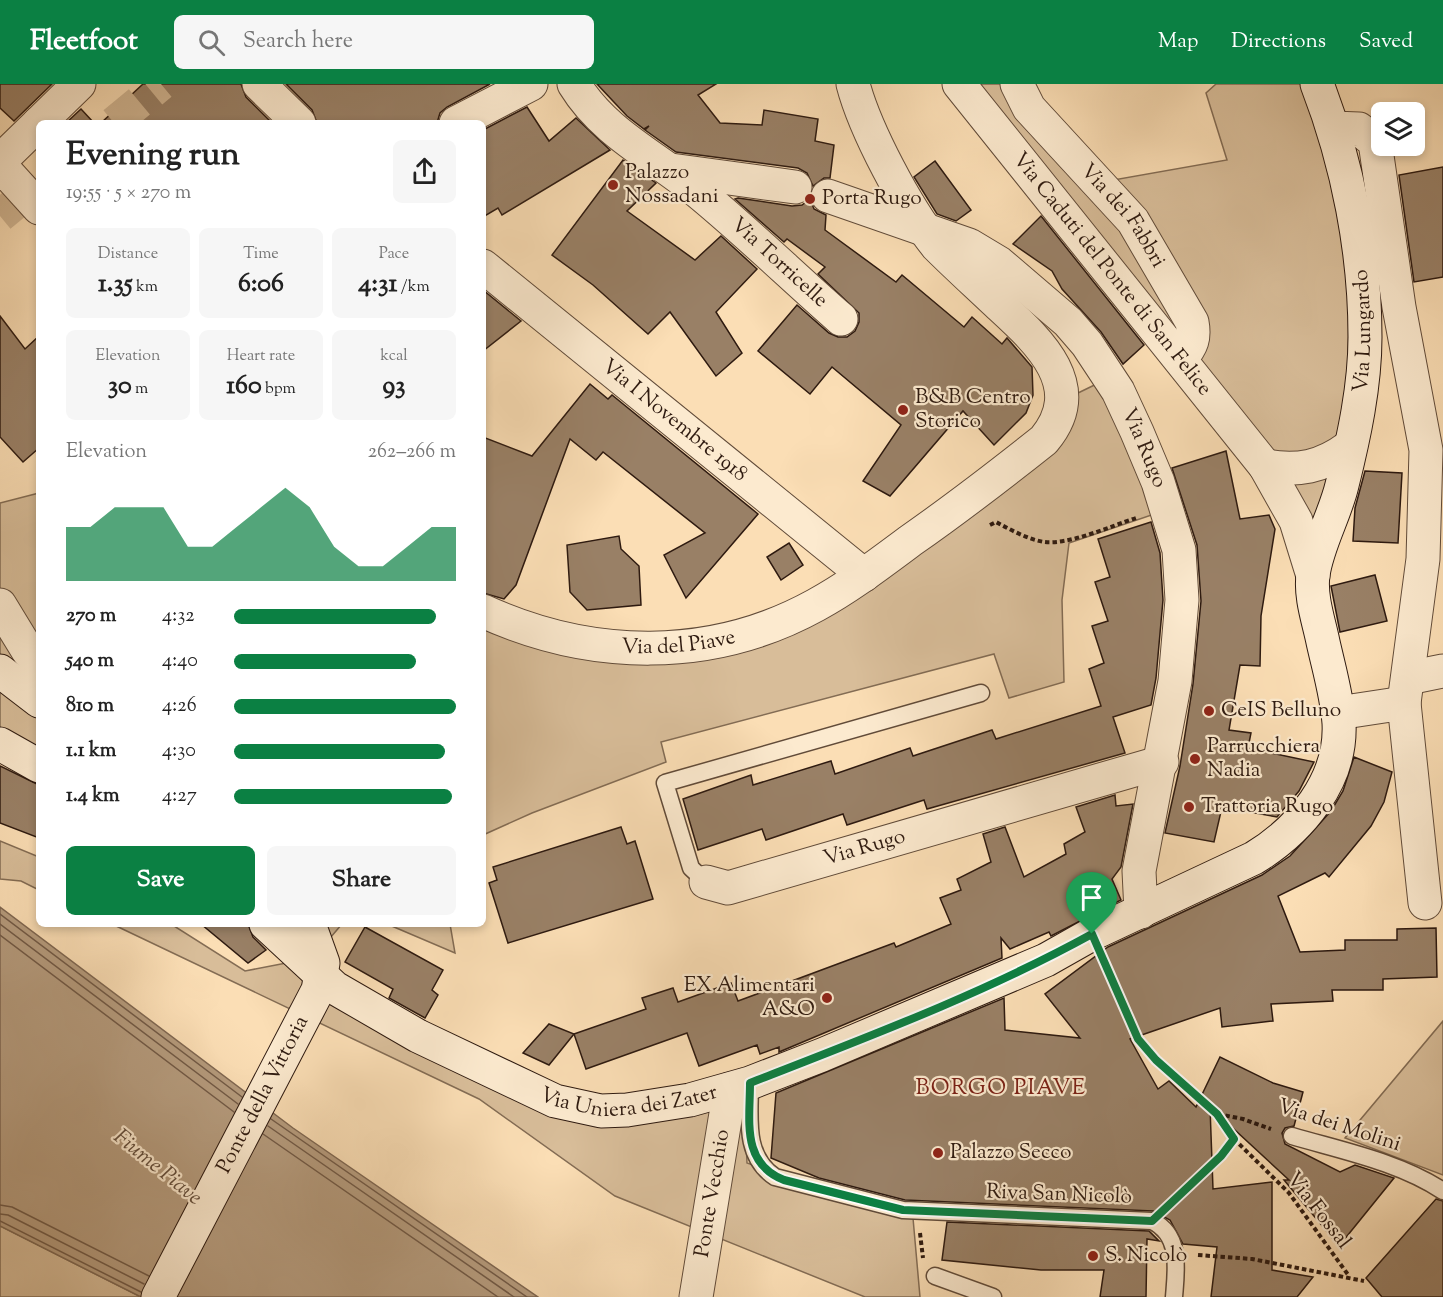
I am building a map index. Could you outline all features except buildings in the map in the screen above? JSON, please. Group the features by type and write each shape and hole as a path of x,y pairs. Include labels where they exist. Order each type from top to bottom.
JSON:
{"street":[{"path":"42,120 79,84"},
{"path":"259,84 296,120"},
{"path":"462,120 531,84"},
{"name":"Via Torricelle","path":"574,84 589,109 600,119 716,207 841,319"},
{"path":"853,84 892,173 924,231 1030,333 1051,361 1061,388 1060,417 1044,440 972,498 864,575"},
{"name":"Via Caduti del Ponte di San Felice","path":"959,84 1181,358 1265,466 1296,521 1312,576 1315,602 1338,713 1337,750 1329,776 1297,826 1276,844 1254,858 1141,912"},
{"name":"Via dei Fabbri","path":"1017,84 1029,108 1140,230 1192,322 1194,335 1190,348 1181,358"},
{"name":"Via Lungardo","path":"1312,576 1342,485 1361,388 1365,338 1362,284 1348,188 1333,128 1317,84"},
{"path":"36,126 0,163 36,205"},
{"path":"1333,128 1359,129 1375,142 1399,307 1426,450 1423,559 1406,690 1425,903"},
{"path":"670,170 795,187"},
{"name":"Via Rugo","path":"828,196 969,245 985,254 1044,300 1087,344 1118,391 1137,432 1167,509 1179,550 1182,600 1175,681 1162,762 1139,871 1141,912"},
{"name":"Via I Novembre 1918","path":"486,269 864,575"},
{"path":"1265,466 1287,470 1302,469 1334,459 1349,447"},
{"name":"Via del Piave","path":"486,612 549,635 591,645 640,650 688,646 729,639 770,626 815,606 864,575"},
{"path":"0,605 8,621 36,659"},
{"path":"0,671 36,699"},
{"path":"1338,713 1406,690 1443,671"},
{"path":"0,744 36,764"},
{"name":"Via Rugo","path":"705,882 728,888 1162,762"},
{"name":"Via Uniera dei Zater","path":"269,927 320,984 418,1036 555,1101 601,1111 627,1110 690,1100 740,1086 971,993 1046,960 1092,934 1141,912"},
{"path":"310,927 320,949 320,984"},
{"name":"Ponte della Vittoria","path":"158,1297 320,984"},
{"name":"Ponte Vecchio","path":"696,1297 718,1165 740,1086"}],"lane":[{"path":"705,882 692,868 665,783 981,693"},
{"name":"Riva San Nicolò","path":"740,1086 757,1160 767,1172 794,1183 918,1211 1152,1221"},
{"name":"Via dei Molini","path":"1292,1136 1389,1165 1443,1191"},
{"path":"1152,1221 1163,1229 1176,1254 1174,1297"},
{"path":"935,1276 993,1297"}],"path":[{"path":"996,522 1031,539 1046,542 1063,540 1167,509"},
{"path":"1092,934 1138,1039 1156,1060 1217,1114 1234,1139"},
{"name":"Via dei Molini","path":"1217,1114 1243,1119 1292,1136"},
{"name":"Riva San Nicolò","path":"1152,1221 1221,1156 1234,1139"},
{"name":"Via Fossal","path":"1234,1139 1289,1193 1349,1277"},
{"path":"918,1211 924,1262 935,1276"},
{"name":"Via Fossal","path":"1176,1254 1252,1259 1364,1281"}],"shaded area":[{"path":"966,84 1002,84 1091,184 1227,160 1206,93 1216,84 1324,84 1352,196 1346,443 1305,576 1280,478"},
{"path":"1117,374 1172,508 1069,543 1062,600 1064,682 1009,698 994,654 661,742 666,762 532,813 486,834 486,616 595,652 753,637 866,573 1076,394"},
{"path":"36,494 36,753 0,732 0,503"},
{"path":"0,841 36,856 36,888 21,881 0,879"},
{"path":"118,927 176,927 245,971 312,958 276,927 339,927 313,958 591,1118 744,1090 747,1163 913,1218 920,1297 865,1297 615,1196 479,1099"},
{"path":"394,927 451,927 455,953"},
{"path":"1443,1021 1443,1175 1345,1138"},
{"path":"0,1226 141,1297 0,1297"}],"water":[{"name":"Fiume Piave","path":"0,907 293,1128 538,1297 141,1297 0,1226"}],"tunnel":[{"path":"118,120 161,84"},
{"path":"0,216 36,186"}],"place":[{"name":"Palazzo Nossadani","path":"613,185"},
{"name":"Porta Rugo","path":"810,199"},
{"name":"B&B Centro Storico","path":"903,410"},
{"name":"CeIS Belluno","path":"1209,711"},
{"name":"Parrucchiera Nadia","path":"1195,759"},
{"name":"Trattoria Rugo","path":"1189,807"},
{"name":"EX Alimentari A&O","path":"827,998"},
{"name":"Palazzo Secco","path":"938,1153"},
{"name":"S. Nicolò","path":"1093,1256"}],"district":[{"name":"BORGO PIAVE","path":"1001,1089"}],"route":[{"path":"1092,934 1138,1039 1156,1060 1217,1114 1234,1139 1221,1156 1152,1221 903,1210 784,1180 775,1177 761,1166 752,1145 750,1083 971,993 1046,960 1092,934"}]}
